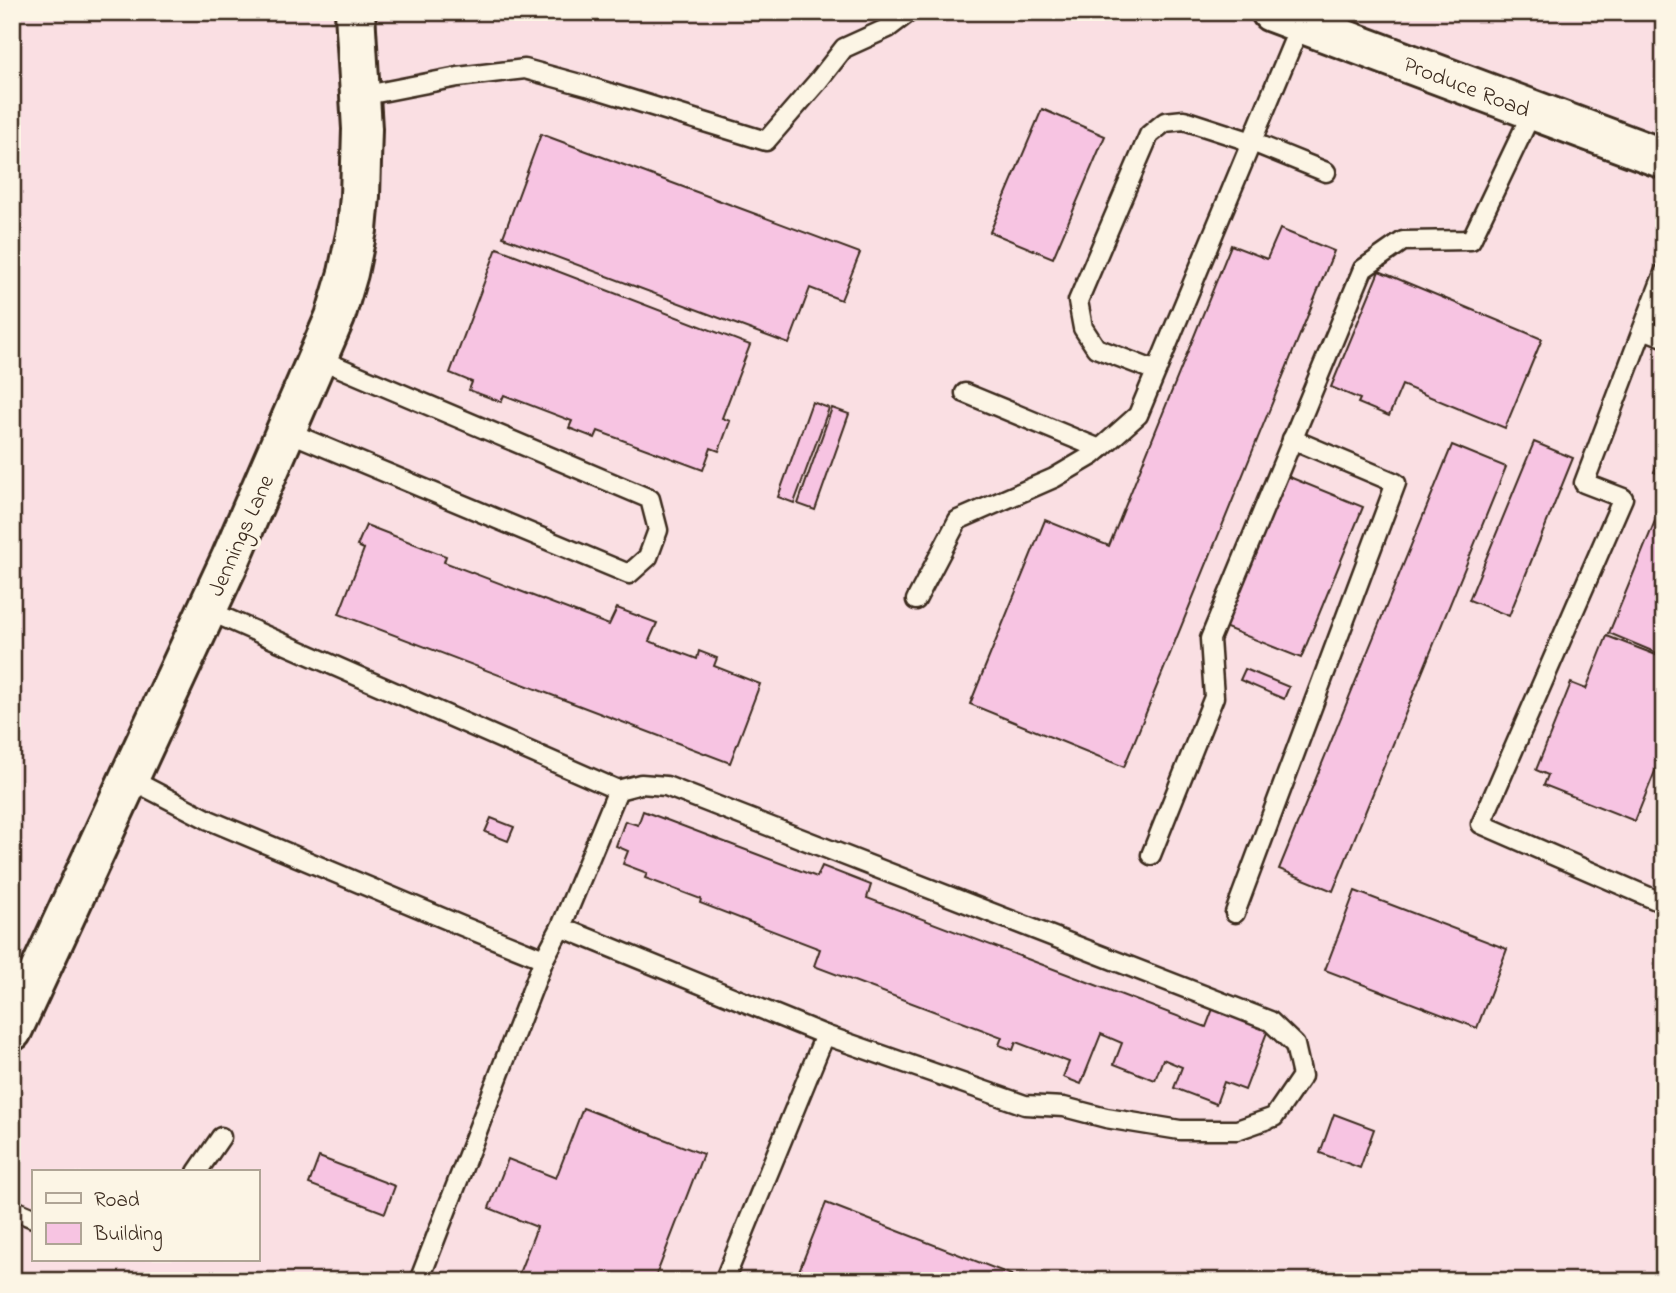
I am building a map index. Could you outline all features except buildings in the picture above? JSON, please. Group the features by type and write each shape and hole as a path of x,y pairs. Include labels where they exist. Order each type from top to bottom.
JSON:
{"street":[{"name":"Jennings Lane","path":"12,1031 207,610 335,317 348,274 357,230 360,195 362,129 355,12"},
{"name":"Produce Road","path":"1286,18 1664,159"}],"lane":[{"path":"360,96 458,77 524,69 766,141 844,48 888,28 909,12"},
{"path":"916,600 958,520 1054,478 1093,455 1138,415 1252,142 1286,18"},
{"path":"1151,855 1214,696 1210,639 1363,269 1403,241 1471,240 1533,110"},
{"path":"1156,371 1096,348 1083,328 1078,301 1149,135 1165,122 1184,120 1252,142 1326,172"},
{"path":"1656,900 1482,824 1623,498 1584,483 1664,273"},
{"path":"1643,329 1664,337"},
{"path":"286,431 629,574 648,557 659,530 650,499 317,358"},
{"path":"965,393 1100,449"},
{"path":"1235,913 1396,483 1292,439"},
{"path":"207,610 618,790 641,784 666,786 1270,1021 1295,1045 1302,1076 1274,1117 1237,1130 1180,1130 1106,1118 1064,1107 1025,1105 825,1035 561,927"},
{"path":"130,779 209,820 544,959"},
{"path":"419,1281 544,959 561,927 618,790"},
{"path":"724,1281 825,1035"},
{"path":"198,1170 221,1137"},
{"path":"12,1209 32,1218"}],"shaded area":[{"path":"12,12 1664,12 1664,1281 12,1281"}]}
